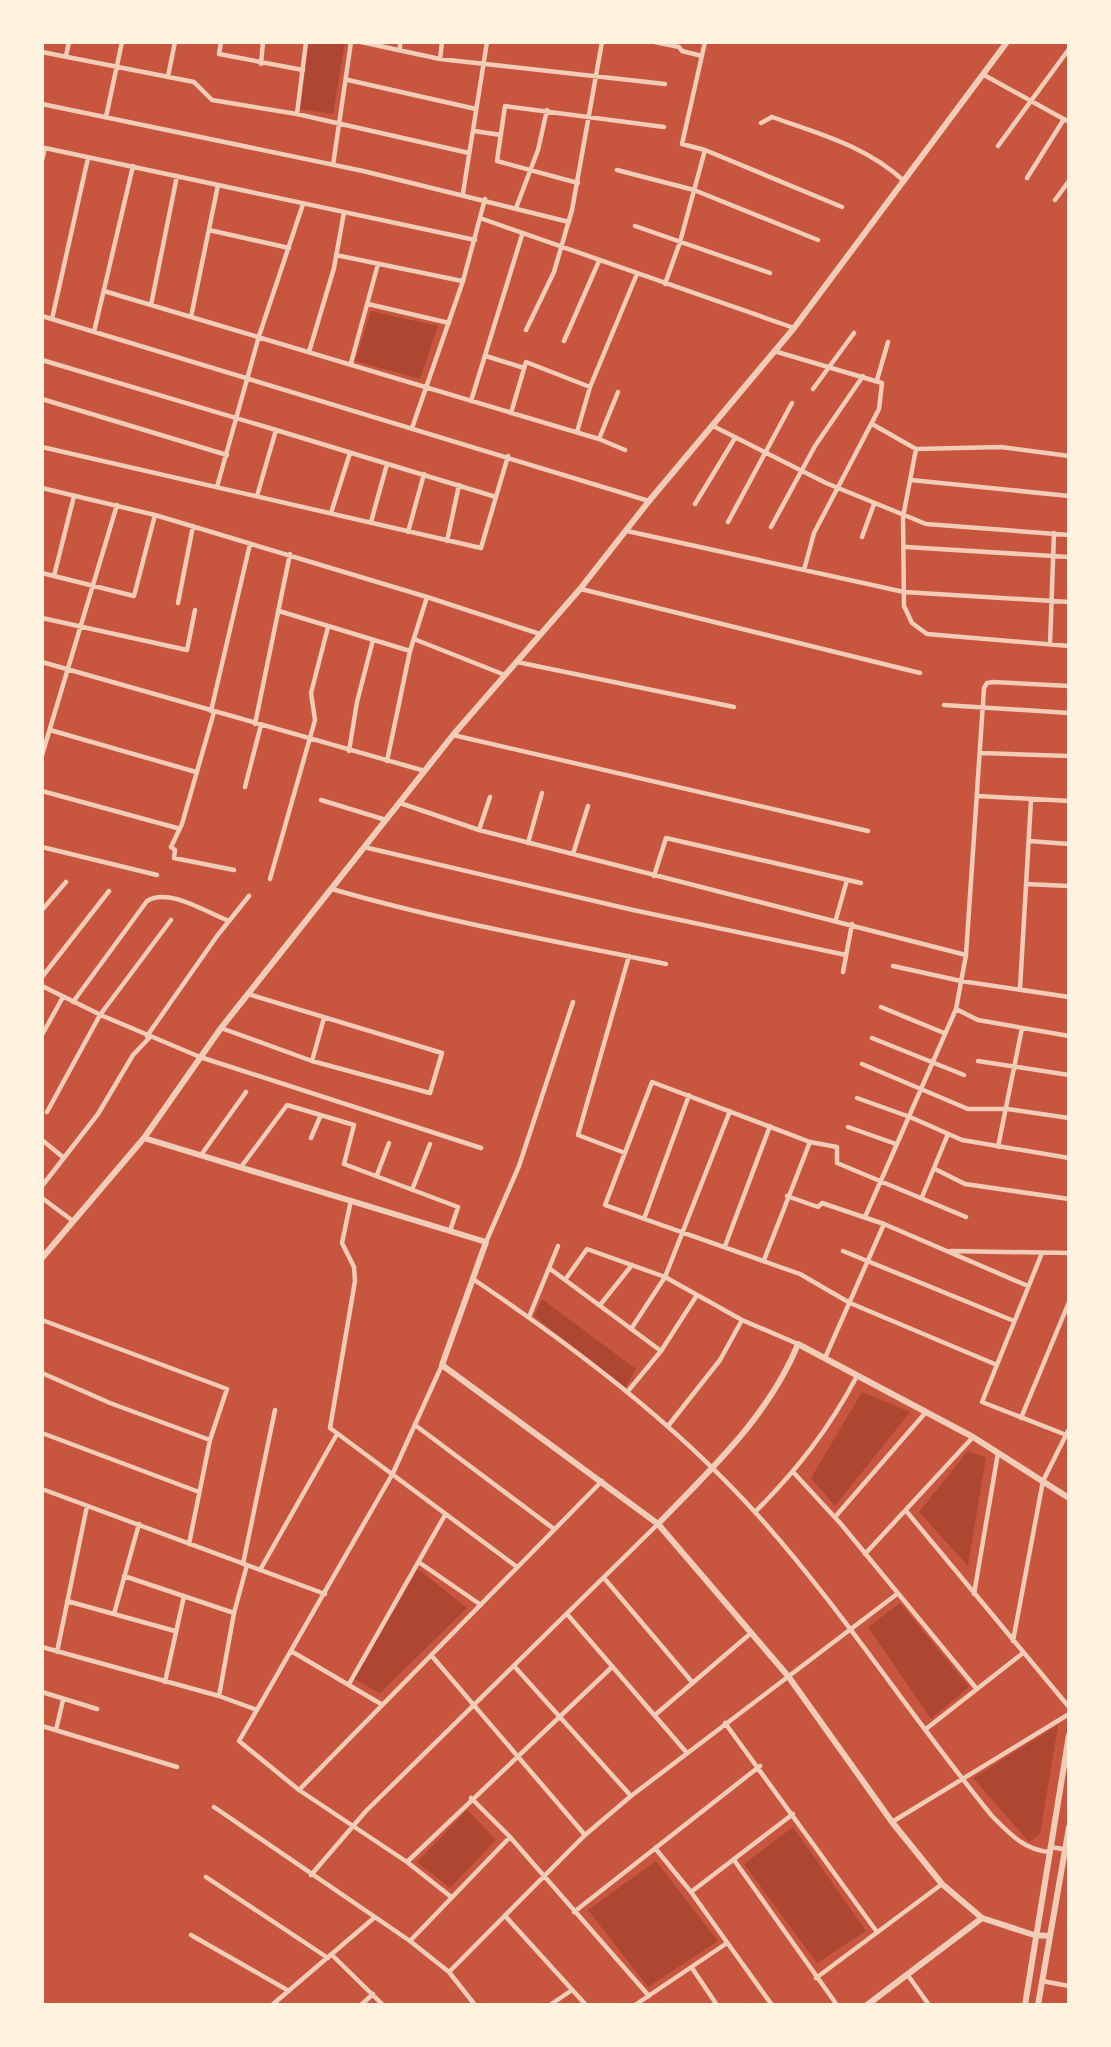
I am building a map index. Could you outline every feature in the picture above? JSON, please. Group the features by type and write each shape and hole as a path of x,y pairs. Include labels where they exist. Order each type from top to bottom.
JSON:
{"street":[{"path":"66,56 69,42"},
{"path":"106,117 122,42"},
{"path":"168,76 175,42"},
{"path":"221,42 219,54 303,70"},
{"path":"261,64 263,42"},
{"path":"297,114 306,42"},
{"path":"333,165 348,80 351,42"},
{"path":"361,42 440,59 665,84"},
{"path":"400,42 400,50"},
{"path":"440,59 442,42"},
{"path":"463,194 487,42"},
{"path":"526,330 561,249 569,222 591,117 602,42"},
{"path":"655,42 702,56"},
{"path":"705,42 682,144 705,150 842,207"},
{"path":"42,1257 144,1138 221,1028 453,735 580,589 649,501 794,328 984,75 1003,43"},
{"path":"998,146 1069,49"},
{"path":"42,52 194,82 201,92 212,100 297,114 469,153"},
{"path":"984,75 1067,121 1027,178"},
{"path":"348,80 476,109"},
{"path":"42,104 463,194 569,222"},
{"path":"578,183 497,161 505,106 664,127"},
{"path":"516,208 538,150 547,110"},
{"path":"761,123 772,117 852,146 873,155 904,181"},
{"path":"474,131 501,135"},
{"path":"42,160 45,148 475,240"},
{"path":"665,284 680,242 705,150"},
{"path":"52,319 88,158"},
{"path":"94,332 133,166"},
{"path":"617,170 694,190 818,240"},
{"path":"150,304 177,176"},
{"path":"1055,200 1069,181"},
{"path":"191,317 218,186"},
{"path":"412,428 463,281 485,199"},
{"path":"217,487 246,378 303,203"},
{"path":"309,352 336,255 344,212"},
{"path":"480,218 561,249 794,328"},
{"path":"635,226 769,273"},
{"path":"209,230 289,248"},
{"path":"471,401 523,235"},
{"path":"336,255 463,281"},
{"path":"564,341 598,261"},
{"path":"351,363 378,264"},
{"path":"577,432 590,387 637,274"},
{"path":"104,290 577,432 625,450"},
{"path":"368,304 449,323"},
{"path":"42,316 649,501"},
{"path":"813,389 854,333"},
{"path":"877,380 888,342"},
{"path":"774,351 863,375 882,383 879,409 814,533 804,570"},
{"path":"486,356 524,368"},
{"path":"42,360 496,497"},
{"path":"511,413 526,362 590,387"},
{"path":"771,527 834,414 863,375"},
{"path":"599,439 618,392"},
{"path":"42,399 227,455"},
{"path":"728,522 792,402"},
{"path":"872,424 916,449 1001,447 1069,456"},
{"path":"713,426 801,471 903,517 926,524 1069,534"},
{"path":"257,496 276,430"},
{"path":"695,504 735,438"},
{"path":"42,447 481,548 508,456"},
{"path":"916,449 903,517 906,547 904,606 912,623 927,634 1069,646"},
{"path":"331,513 350,453"},
{"path":"371,522 387,464"},
{"path":"408,532 424,474"},
{"path":"911,480 1069,496"},
{"path":"447,541 459,485"},
{"path":"42,488 155,515 290,554 540,634"},
{"path":"54,576 75,496"},
{"path":"862,537 874,504"},
{"path":"42,755 117,505"},
{"path":"42,573 134,596 155,515"},
{"path":"178,603 193,526"},
{"path":"627,531 904,592 1069,602"},
{"path":"1050,645 1054,533"},
{"path":"234,870 174,858 175,850 172,847 212,711 250,544"},
{"path":"906,547 1069,557"},
{"path":"245,788 290,554"},
{"path":"580,589 920,673"},
{"path":"387,761 410,652 427,597"},
{"path":"42,618 187,650 195,610"},
{"path":"279,611 410,652"},
{"path":"270,879 315,715 312,693 328,627"},
{"path":"414,639 505,675"},
{"path":"349,751 357,702 373,640"},
{"path":"42,662 425,771"},
{"path":"516,662 734,706"},
{"path":"865,1217 956,1009 966,955 982,708 987,683 1069,686"},
{"path":"944,705 1069,713"},
{"path":"50,730 196,772"},
{"path":"453,735 868,831"},
{"path":"980,752 1069,756"},
{"path":"42,791 177,828"},
{"path":"528,843 542,793"},
{"path":"978,796 1069,801"},
{"path":"479,830 490,797"},
{"path":"321,800 386,820"},
{"path":"1020,988 1031,800"},
{"path":"400,803 479,830 654,876 836,919 966,955"},
{"path":"573,854 588,806"},
{"path":"654,876 666,838 861,883"},
{"path":"1029,841 1069,844"},
{"path":"42,847 157,875"},
{"path":"364,847 633,911 846,955"},
{"path":"836,919 847,880"},
{"path":"42,911 66,881"},
{"path":"1026,884 1069,886"},
{"path":"331,889 414,912 666,964"},
{"path":"42,977 109,891"},
{"path":"73,1002 147,901 156,896 168,897 229,920"},
{"path":"42,1186 98,1114 133,1055 249,896"},
{"path":"47,1112 100,1015 171,920"},
{"path":"843,972 852,924"},
{"path":"625,1153 578,1135 629,956"},
{"path":"893,966 961,981 1069,997"},
{"path":"42,986 100,1015 200,1056 481,1148"},
{"path":"221,1028 312,1061 430,1093 442,1053 247,995"},
{"path":"42,1035 62,997"},
{"path":"450,1896 407,1861 299,1790 239,1741 393,1473 442,1365 486,1242 519,1166 573,1002"},
{"path":"881,1007 944,1033"},
{"path":"956,1009 978,1020 1069,1036"},
{"path":"312,1061 324,1018"},
{"path":"998,1147 1023,1028"},
{"path":"872,1038 964,1075"},
{"path":"978,1061 1069,1075"},
{"path":"862,1064 968,1109 1007,1109 1069,1118"},
{"path":"966,1217 837,1163 837,1147 810,1142 652,1082 605,1205 725,1245 800,1274 850,1303 997,1365"},
{"path":"201,1155 246,1092"},
{"path":"644,1219 689,1095"},
{"path":"857,1098 962,1140 1069,1158"},
{"path":"241,1167 287,1105 354,1125 344,1164 458,1207 450,1231"},
{"path":"631,1329 665,1277 731,1110"},
{"path":"311,1138 320,1116"},
{"path":"725,1245 770,1126"},
{"path":"848,1127 897,1144"},
{"path":"922,1197 948,1134"},
{"path":"144,1138 486,1242"},
{"path":"42,1140 64,1158"},
{"path":"764,1260 810,1142"},
{"path":"377,1175 389,1143"},
{"path":"412,1190 430,1144"},
{"path":"935,1169 965,1184 1069,1199"},
{"path":"787,1196 818,1207 822,1203 884,1224 1027,1286"},
{"path":"42,1198 73,1221"},
{"path":"351,1200 342,1243 354,1267 355,1281 330,1422 337,1434 517,1567"},
{"path":"824,1360 884,1224"},
{"path":"529,1317 558,1247"},
{"path":"565,1280 587,1249 665,1277 742,1320 798,1344 824,1360 926,1411 1069,1497"},
{"path":"843,1251 1014,1321"},
{"path":"948,1251 1069,1253"},
{"path":"1042,1253 982,1402 1068,1435"},
{"path":"600,1305 632,1265"},
{"path":"549,1268 661,1351"},
{"path":"473,1279 628,1391 712,1468 755,1512 850,1627 963,1780 1015,1839 1034,1850 1067,1850"},
{"path":"628,1391 661,1351 697,1295"},
{"path":"1021,1418 1069,1302"},
{"path":"42,1320 227,1389 210,1440 189,1544"},
{"path":"668,1426 720,1360 742,1320"},
{"path":"311,1875 353,1824 475,1707 712,1468 763,1409 785,1376 798,1344"},
{"path":"442,1365 658,1524 788,1676 892,1822 942,1884 982,1918 1034,1934 1050,1936"},
{"path":"42,1373 110,1403 210,1440"},
{"path":"755,1512 794,1473 826,1431 857,1376"},
{"path":"219,1696 275,1410"},
{"path":"835,1517 926,1411"},
{"path":"415,1424 554,1529"},
{"path":"1013,1642 1043,1480 1069,1429"},
{"path":"42,1433 199,1492"},
{"path":"260,1570 337,1434"},
{"path":"865,1554 907,1512 973,1437"},
{"path":"974,1594 998,1453"},
{"path":"794,1473 835,1517 976,1688"},
{"path":"299,1790 603,1481"},
{"path":"42,1489 325,1594"},
{"path":"57,1652 87,1506"},
{"path":"907,1512 1069,1707"},
{"path":"349,1684 445,1515"},
{"path":"114,1614 139,1523"},
{"path":"420,1563 481,1605"},
{"path":"124,1576 234,1613"},
{"path":"604,1578 693,1683"},
{"path":"449,1972 585,1835 631,1796 850,1627 897,1594"},
{"path":"165,1682 184,1596"},
{"path":"67,1601 175,1631"},
{"path":"567,1614 687,1753"},
{"path":"655,1715 751,1633"},
{"path":"42,1647 219,1696 257,1710"},
{"path":"291,1651 381,1704"},
{"path":"926,1729 1023,1653"},
{"path":"431,1655 585,1835"},
{"path":"514,1666 631,1796"},
{"path":"407,1861 612,1667"},
{"path":"42,1692 97,1709"},
{"path":"56,1730 63,1700"},
{"path":"892,1822 1069,1714"},
{"path":"725,1723 760,1766 877,1932"},
{"path":"42,1726 177,1767"},
{"path":"1025,2005 1034,1934 1069,1735"},
{"path":"575,1912 760,1766"},
{"path":"471,1798 510,1837 649,1996"},
{"path":"214,1807 410,1941 449,1972 475,2005"},
{"path":"691,1892 793,1814"},
{"path":"1038,2005 1069,1827"},
{"path":"410,1941 450,1896 510,1837"},
{"path":"655,1848 691,1892 772,2005"},
{"path":"733,1860 836,2005"},
{"path":"206,1877 330,1956 383,2005"},
{"path":"816,1978 942,1884"},
{"path":"272,2005 375,1917"},
{"path":"506,1917 586,2005"},
{"path":"867,2005 982,1918"},
{"path":"191,1935 289,1991"},
{"path":"635,2005 727,1944"},
{"path":"692,1968 717,2005"},
{"path":"907,1974 929,2005"},
{"path":"1042,1982 1069,1986"},
{"path":"550,2005 572,1990"},
{"path":"361,2005 373,1994"}],"shaded area":[{"path":"309,42 345,42 333,114 299,109"},
{"path":"371,311 438,326 420,379 355,361"},
{"path":"542,1299 636,1369 625,1388 534,1316"},
{"path":"862,1392 910,1412 835,1506 811,1478"},
{"path":"968,1451 986,1458 968,1566 919,1512"},
{"path":"418,1569 467,1608 380,1693 354,1679"},
{"path":"900,1603 969,1687 931,1719 868,1627"},
{"path":"1058,1725 1040,1834 1029,1842 973,1778"},
{"path":"467,1810 496,1840 450,1888 417,1862"},
{"path":"793,1827 866,1931 817,1963 744,1864"},
{"path":"656,1861 718,1941 648,1987 588,1910"}]}
